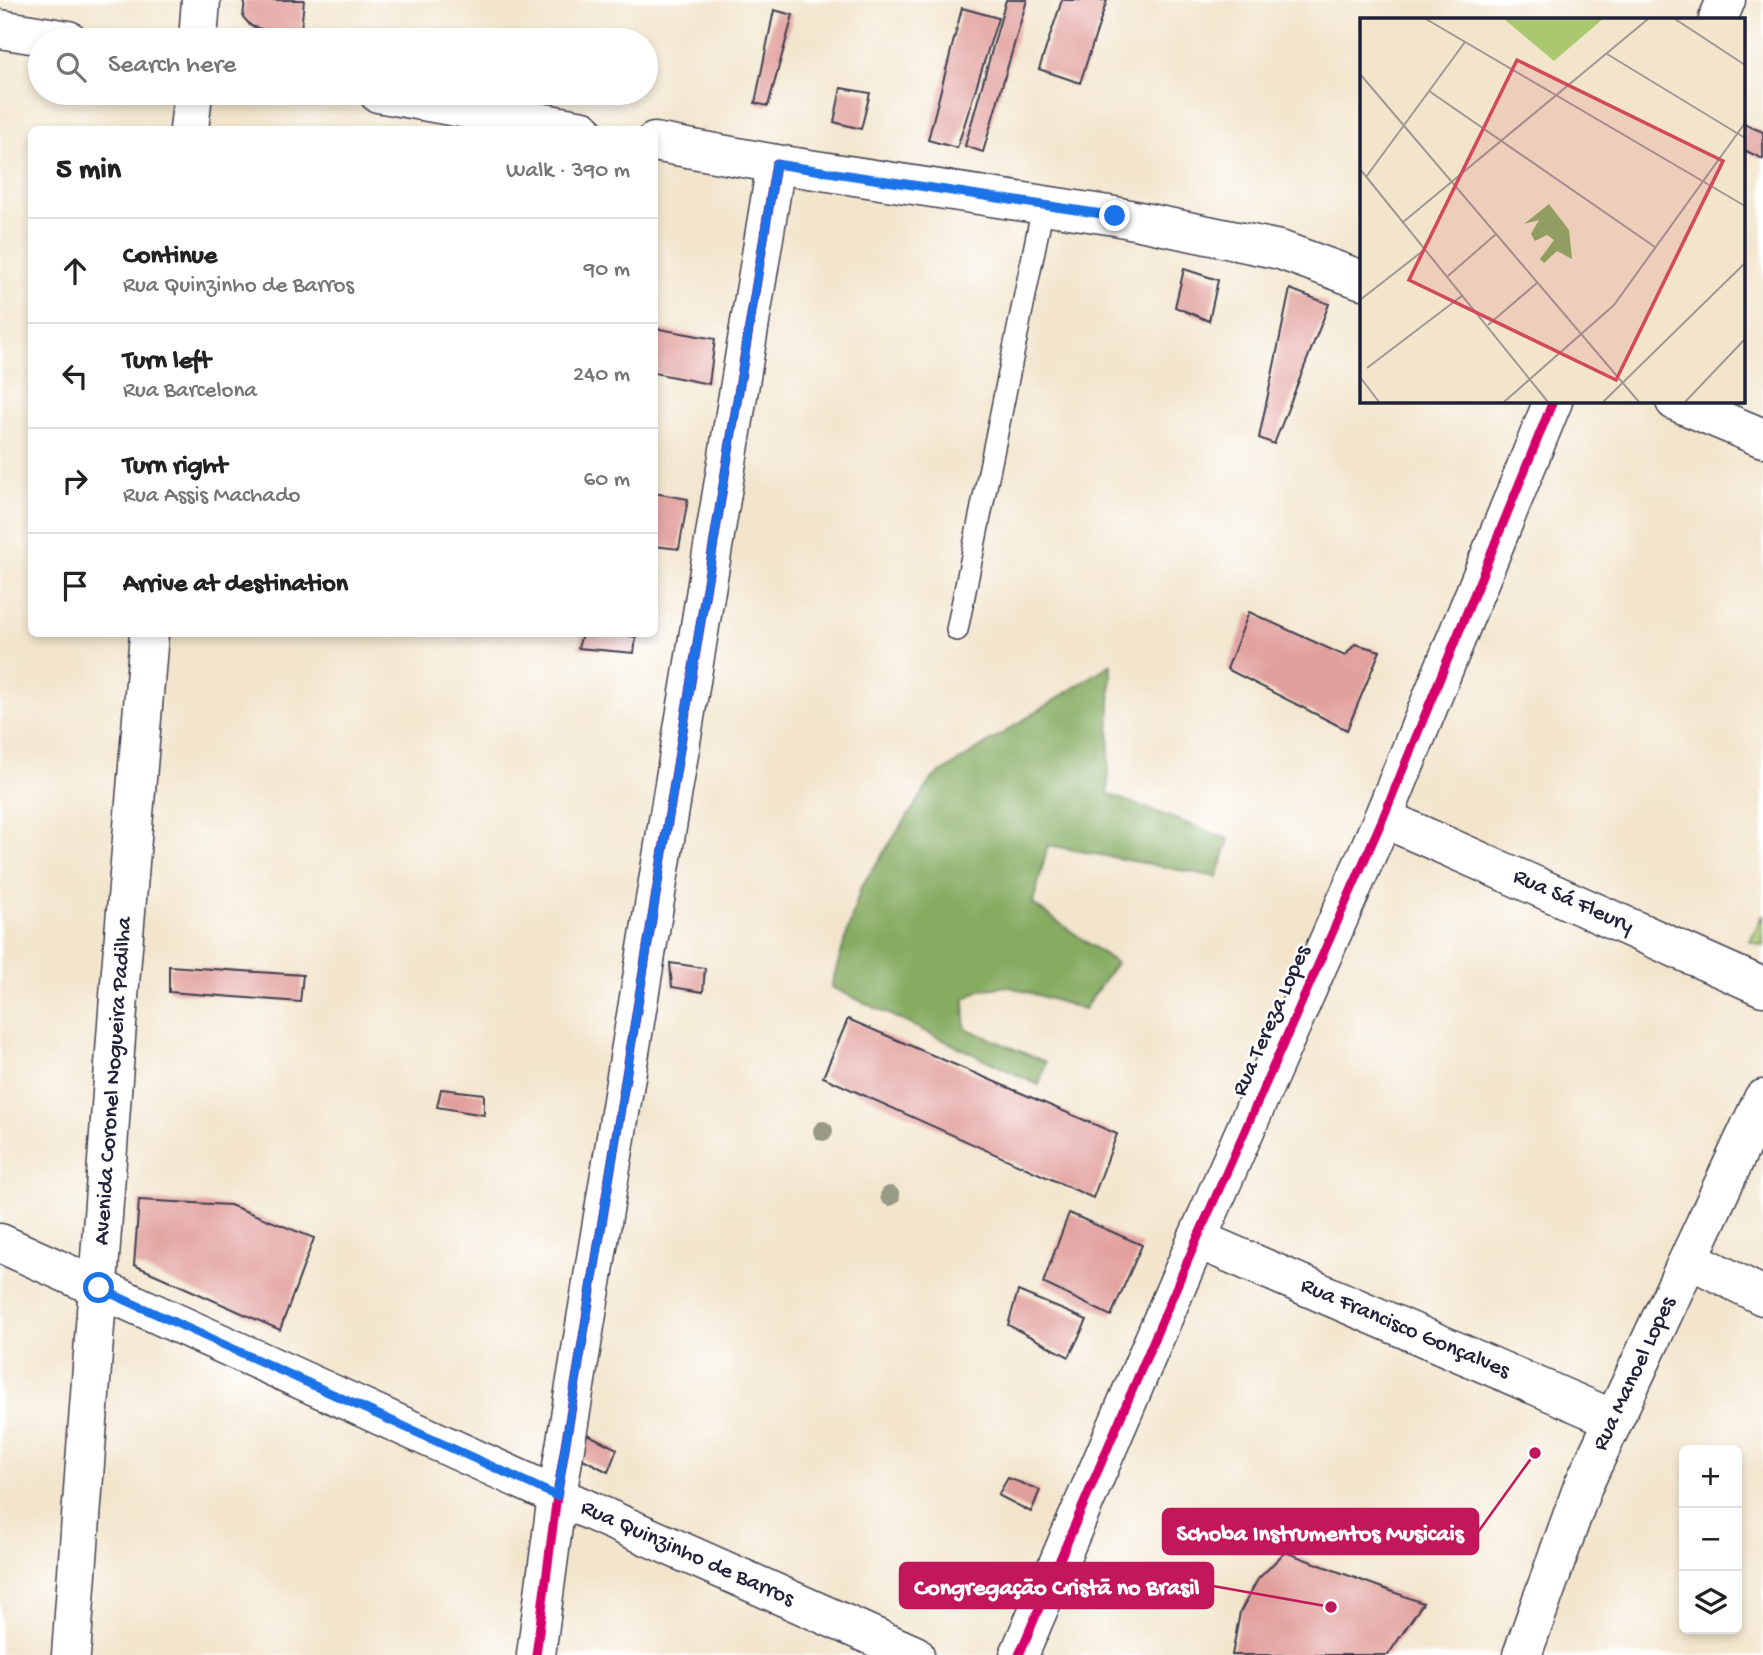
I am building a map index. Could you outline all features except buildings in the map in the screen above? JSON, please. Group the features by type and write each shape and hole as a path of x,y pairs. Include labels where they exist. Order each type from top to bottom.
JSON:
{"street":[{"path":"199,28 201,0"},
{"path":"1718,18 1726,0"},
{"path":"0,29 28,34"},
{"path":"190,126 192,105"},
{"path":"444,105 561,126"},
{"path":"658,143 776,164 1115,216 1280,250 1360,279"},
{"path":"536,1655 557,1496 776,164"},
{"name":"Rua Tereza Lopes","path":"1019,1655 1196,1239 1383,818 1553,402"},
{"path":"1677,402 1763,438"},
{"name":"Avenida Coronel Nogueira Padilha","path":"71,1655 119,996 149,637"},
{"name":"Rua Sá Fleury","path":"1383,818 1763,986"},
{"name":"Rua Manoel Lopes","path":"1523,1655 1583,1486 1763,1099"},
{"name":"Rua Francisco Gonçalves","path":"1196,1239 1614,1419"},
{"name":"Rua Quinzinho de Barros","path":"0,1243 915,1655"},
{"path":"1690,1259 1763,1296"}],"lane":[{"path":"957,631 1043,206"}],"green space":[{"path":"1111,664 1108,794 1229,839 1217,877 1048,845 1033,904 1116,963 1084,1009 1007,986 980,990 965,999 965,1028 1046,1062 1039,1085 831,987 861,887 933,778"},
{"path":"1763,914 1763,946 1750,941"}],"cycle path":[{"path":"536,1655 557,1496 776,164"},
{"path":"1019,1655 1197,1239 1383,818 1553,402"}],"place":[{"name":"Schoba Instrumentos Musicais","path":"1535,1453"},
{"name":"Congregação Cristã no Brasil","path":"1331,1607"}],"route":[{"path":"99,1288 557,1496 776,164 1115,216"}]}
